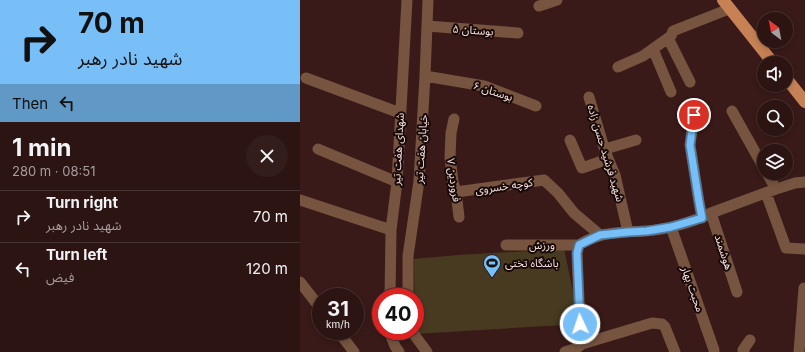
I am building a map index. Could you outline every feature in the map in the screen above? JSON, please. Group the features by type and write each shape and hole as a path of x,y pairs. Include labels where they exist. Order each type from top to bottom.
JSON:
{"main road":[{"path":"726,4 768,56"},
{"path":"793,87 805,102"}],"street":[{"name":"شهدای هفت تیر","path":"390,288 391,230 397,182 407,0"},
{"name":"خیابان هفت تیر","path":"408,288 408,256 419,181 426,76 428,0"},
{"path":"539,6 557,0"},
{"path":"618,67 643,56 671,36 673,31 726,4"},
{"name":"بوستان ۵","path":"427,26 518,33"},
{"path":"668,38 690,82"},
{"path":"653,49 670,92"},
{"name":"بوستان ۶","path":"426,76 484,86 536,106"},
{"path":"306,78 400,113"},
{"name":"شهید فرشید حسن زاده","path":"589,97 606,154 614,175 628,232"},
{"path":"732,111 757,156"},
{"name":"هوشمند","path":"694,115 690,145 699,202 707,215 737,292"},
{"name":"فروردین ۷","path":"454,119 451,133 450,157 453,182 456,192 458,216"},
{"path":"570,140 582,168 606,154 636,140"},
{"path":"318,149 397,182"},
{"name":"کوچه خسروی","path":"456,192 544,180 558,193 574,213 600,235"},
{"path":"769,180 786,248 805,249"},
{"path":"579,348 580,324 577,253 579,245 600,235 647,231 671,227 771,191 795,183 805,182"},
{"path":"300,200 391,230"},
{"name":"محبت بهار","path":"671,227 714,350"},
{"name":"ورزش","path":"506,245 579,245"},
{"path":"300,282 312,297"},
{"path":"799,352 805,288"},
{"path":"565,352 652,323 662,324 665,327 675,352"},
{"path":"345,340 354,352"},
{"path":"393,340 399,352"},
{"path":"418,340 427,352"},
{"path":"744,352 743,350 750,340"}],"shaded area":[{"name":"باشگاه تختی","path":"564,249 580,324 424,333 424,288 414,288 414,259"}],"place":[{"name":"باشگاه تختی","path":"492,278"}],"route":[{"path":"580,324 577,253 579,245 600,235 647,231 671,227 702,218 690,145 694,115"}]}
